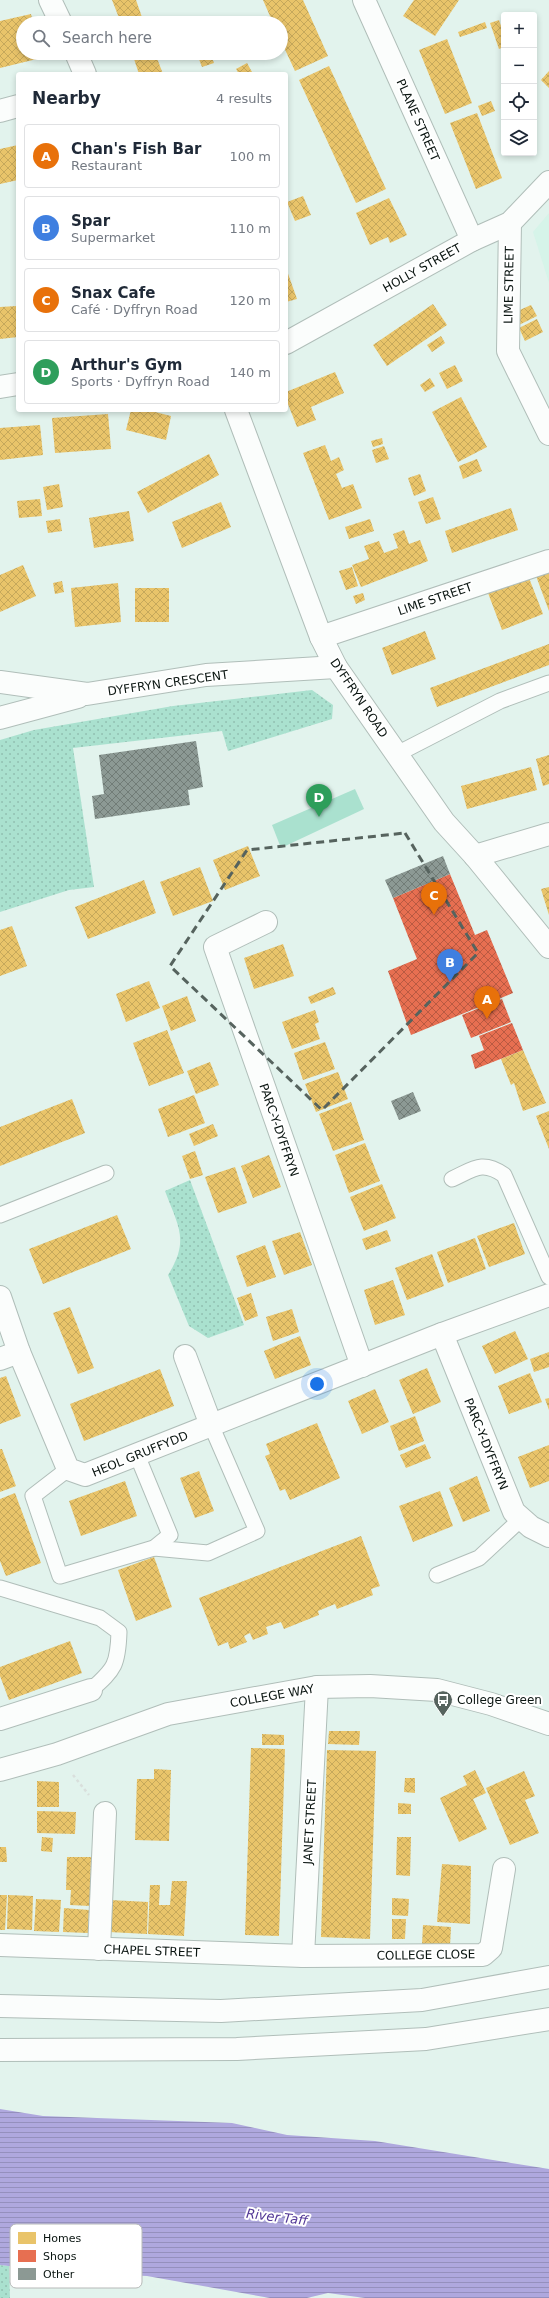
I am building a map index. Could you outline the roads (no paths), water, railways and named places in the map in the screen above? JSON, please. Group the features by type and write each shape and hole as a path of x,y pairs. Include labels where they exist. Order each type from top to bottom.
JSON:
{"main road":[{"path":"50,0 58,16"},
{"name":"PLANE STREET","path":"364,0 472,240"},
{"path":"79,60 84,72"},
{"path":"0,111 16,107"},
{"name":"HOLLY STREET","path":"288,343 472,240 510,223 549,182"},
{"name":"LIME STREET","path":"510,223 508,351 549,434"},
{"path":"0,387 16,384"},
{"name":"DYFFRYN ROAD","path":"237,412 321,637 336,667 444,822 475,856 549,947"},
{"name":"LIME STREET","path":"321,637 549,561"},
{"name":"DYFFRYN CRESCENT","path":"0,682 87,694 206,675 336,667"},
{"path":"0,718 87,694"},
{"path":"475,856 549,834"},
{"name":"PARC-Y-DYFFRYN","path":"266,922 215,947 362,1366"},
{"path":"362,1366 442,1334 549,1295"},
{"path":"0,1297 10,1355 68,1469"},
{"name":"PARC-Y-DYFFRYN","path":"442,1334 514,1512 531,1527 549,1536"},
{"path":"185,1356 211,1425"},
{"name":"HEOL GRUFFYDD","path":"68,1469 85,1475 362,1366"},
{"name":"COLLEGE WAY","path":"0,1770 57,1754 168,1714 317,1687 370,1686 437,1690 491,1704 549,1724"},
{"name":"JANET STREET","path":"303,1956 317,1687"},
{"path":"0,1719 91,1690"},
{"path":"99,1949 105,1814"},
{"name":"COLLEGE CLOSE","path":"303,1956 486,1953 491,1948 504,1869"},
{"name":"CHAPEL STREET","path":"0,1945 303,1956"},
{"path":"0,2006 221,2012 422,2000 549,1977"},
{"path":"0,2050 237,2049 426,2038 549,2019"}],"lane":[{"path":"397,754 500,701 549,683"},
{"path":"452,1179 479,1166 491,1167 504,1175 549,1277"},
{"path":"0,1216 106,1173"},
{"path":"68,1469 33,1496 60,1576 154,1548 208,1553 257,1531 211,1425"},
{"path":"137,1455 170,1535 154,1548"},
{"path":"437,1575 479,1558 522,1519"},
{"path":"0,1588 100,1618 119,1632 118,1657 109,1675 91,1690"}],"water":[{"name":"River Taff","path":"0,2109 43,2116 232,2123 287,2135 375,2141 549,2169 549,2298 365,2298 328,2293 307,2298 270,2298 142,2276 142,2224 10,2224 10,2266 0,2265"}],"place":[{"name":"Arthur's Gym","path":"319,817"},
{"name":"Snax Cafe","path":"434,915"},
{"name":"Spar","path":"450,982"},
{"name":"Chan's Fish Bar","path":"487,1019"},
{"name":"College Green","path":"443,1717"}]}
